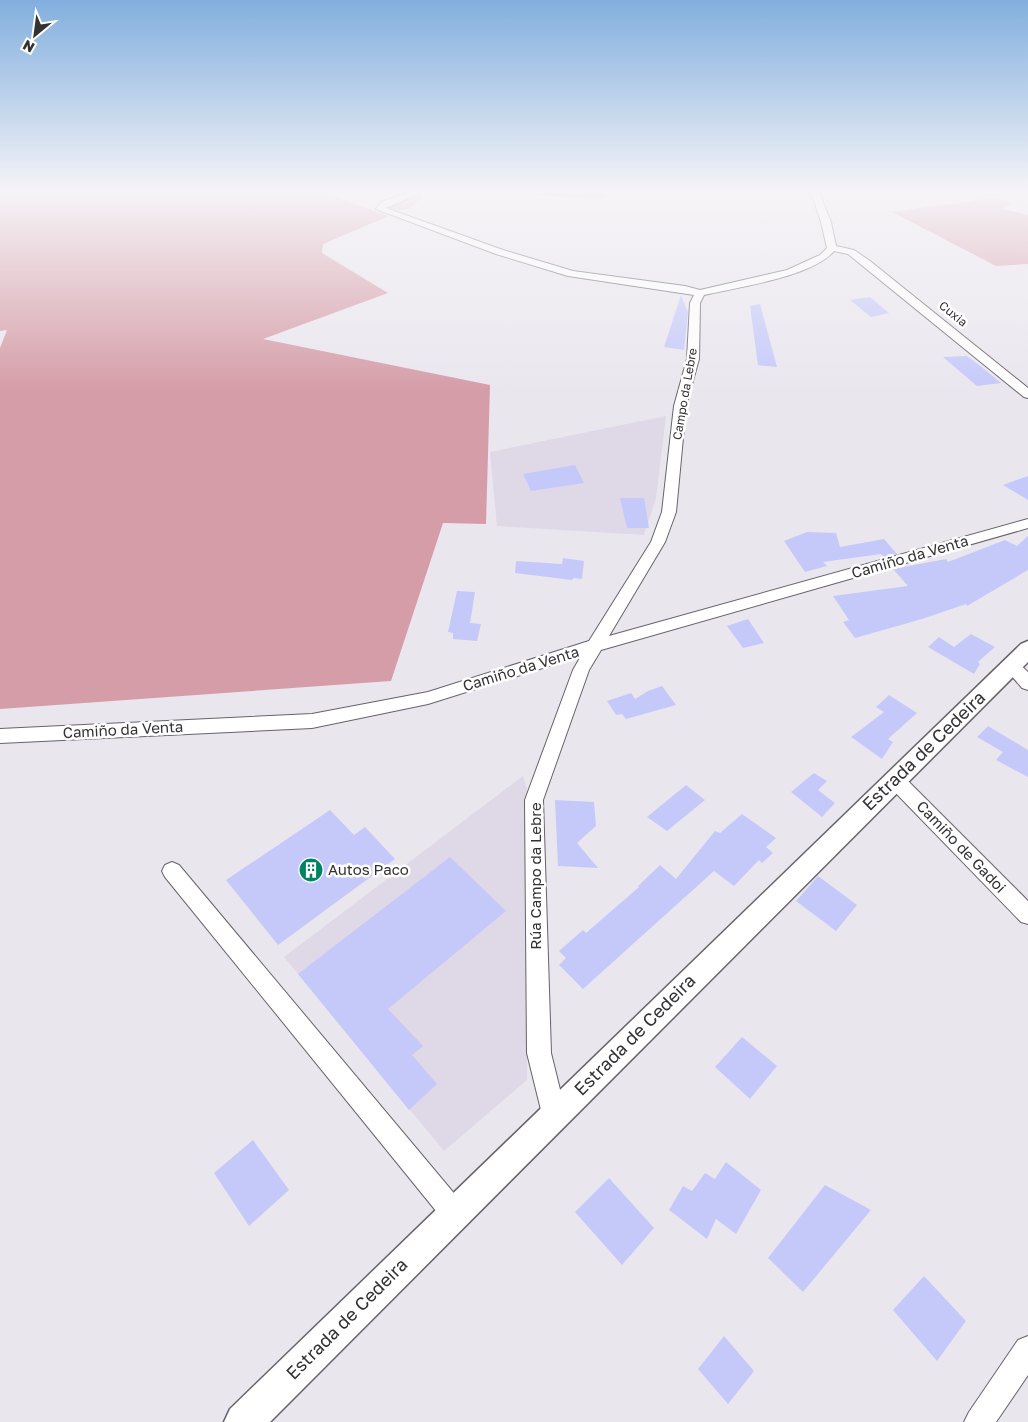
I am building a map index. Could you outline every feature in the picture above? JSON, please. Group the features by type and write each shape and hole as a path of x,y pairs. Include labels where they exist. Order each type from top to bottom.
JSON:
{"main road":[{"name":"Estrada de Cedeira","path":"243,1422 894,779 1022,666"}],"street":[{"path":"517,258 572,274 700,293 799,268 821,258"},
{"name":"Cuxia","path":"860,258 1028,394"},
{"name":"Campo da Lebre","path":"593,646 658,542 669,512 680,406 693,359 695,304 700,293"},
{"name":"Camiño da Venta","path":"0,736 312,720 428,698 593,646 1028,523"},
{"name":"Rúa Campo da Lebre","path":"554,1114 539,1053 534,800 571,695 593,646"},
{"name":"Camiño de Gadoi","path":"894,779 1028,915"},
{"path":"172,872 454,1213"},
{"path":"979,1422 1028,1350"}],"shaded area":[{"path":"0,258 331,258 388,293 263,339 490,385 486,524 443,523 391,681 0,709 0,348 7,330 0,331"},
{"path":"981,258 1028,258 1028,264 996,266"},
{"path":"666,416 656,498 644,535 497,526 490,452"},
{"path":"523,776 527,789 527,1080 444,1151 284,957"}],"building":[{"path":"681,295 688,312 684,350 664,347"},
{"path":"870,297 889,313 871,317 850,300"},
{"path":"760,304 777,367 758,365 750,306"},
{"path":"967,356 1001,383 977,386 943,357"},
{"path":"575,465 584,483 531,491 523,474"},
{"path":"1028,476 1028,500 1003,485"},
{"path":"620,498 644,498 649,528 627,528"},
{"path":"807,532 836,533 840,547 884,539 897,554 884,557 881,554 823,562 827,566 805,572 784,541"},
{"path":"1028,536 1028,570 967,606 966,604 855,638 843,622 849,620 833,596 908,586 893,569 946,559 948,562 1005,540 1017,546"},
{"path":"563,558 584,561 582,579 574,578 572,580 515,573 516,561 562,564"},
{"path":"457,591 475,592 470,623 481,624 477,641 453,639 453,633 448,632"},
{"path":"748,619 764,643 743,648 727,626"},
{"path":"971,634 995,647 978,662 980,664 974,674 928,647 939,637 954,647"},
{"path":"662,686 676,705 626,719 622,714 616,715 607,701 631,693 635,699 648,691"},
{"path":"889,695 917,713 888,739 893,742 882,759 851,737 884,712 876,707"},
{"path":"988,726 1028,750 1028,777 996,760 1003,752 977,737"},
{"path":"814,773 827,781 818,790 835,803 822,817 791,792"},
{"path":"686,785 705,800 667,831 647,817"},
{"path":"555,800 594,802 596,826 577,843 598,868 558,866"},
{"name":"Autos Paco","path":"330,810 354,835 365,827 395,859 278,945 226,880"},
{"path":"742,814 776,838 766,847 773,853 762,863 759,860 734,886 714,871 583,989 559,965 566,958 559,951 583,930 586,933 639,887 660,865 676,879 715,831 720,833"},
{"path":"450,857 506,911 388,1009 423,1046 412,1055 437,1084 409,1110 298,974"},
{"path":"818,876 857,905 836,931 796,901"},
{"path":"742,1037 777,1066 750,1099 715,1067"},
{"path":"253,1140 289,1190 249,1226 214,1173"},
{"path":"726,1162 761,1190 736,1234 716,1219 707,1239 669,1210 683,1186 692,1191 705,1173 715,1179"},
{"path":"609,1178 654,1228 622,1265 575,1212"},
{"path":"825,1185 871,1210 803,1292 768,1258"},
{"path":"924,1276 966,1321 937,1361 893,1310"},
{"path":"724,1336 754,1371 728,1404 698,1369"}],"place":[{"name":"Autos Paco","path":"311,870"}]}
